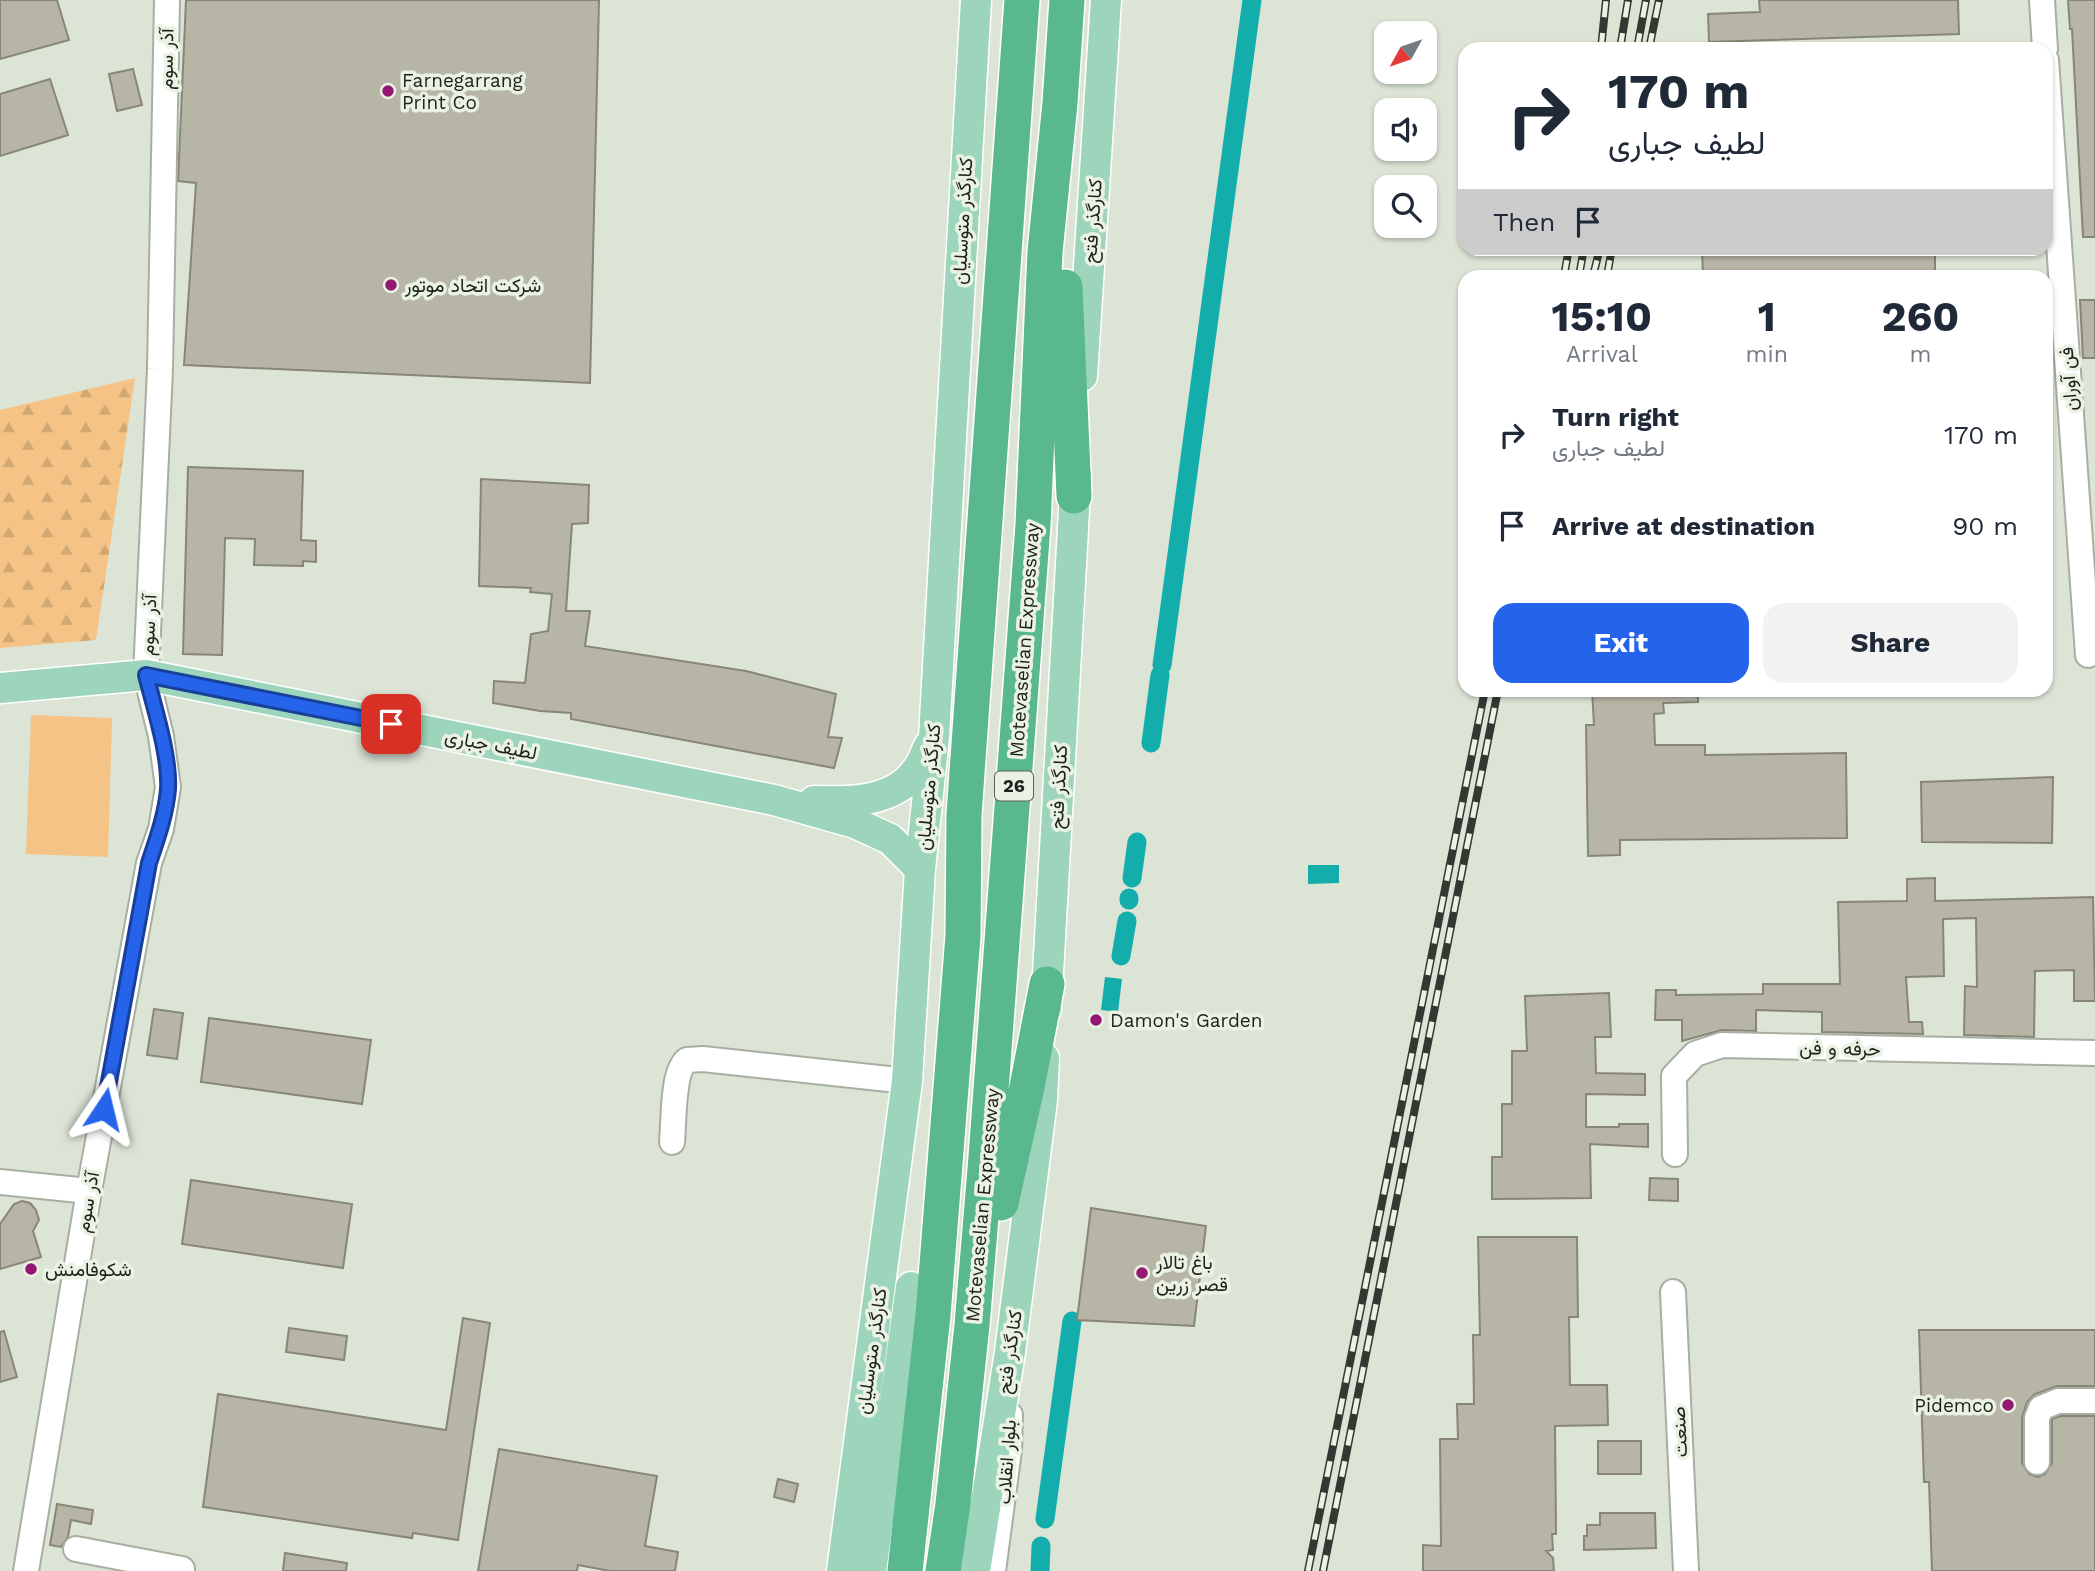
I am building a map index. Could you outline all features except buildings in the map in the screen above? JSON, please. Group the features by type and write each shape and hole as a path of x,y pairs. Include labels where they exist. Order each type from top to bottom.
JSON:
{"highway":[{"name":"Motevaselian Expressway","path":"905,1571 933,1315 963,936 964,815 1022,0"},
{"name":"Motevaselian Expressway","path":"943,1571 972,1325 1032,539 1045,252 1060,103 1066,0"},
{"path":"1060,103 1070,177 1065,307 1074,496"},
{"path":"911,1287 950,874 964,815"},
{"path":"972,1325 1027,1087 1047,984"}],"main road":[{"name":"کنارگذر متوسلیان","path":"842,1571 907,1081 920,869 934,737 976,0"},
{"name":"کنارگذر فتح","path":"975,1571 1010,1352 1042,1100 1074,496 1106,0"},
{"name":"لطیف جباری","path":"0,688 146,675 774,800"},
{"path":"774,800 850,802 877,797 900,786 916,772 934,737"},
{"path":"774,800 855,823 890,839 920,869"},
{"path":"871,1571 911,1287"}],"street":[{"name":"آذر سوم","path":"26,1571 89,1191 149,863 161,829 168,787 162,736 146,675 160,369 167,0"},
{"path":"2042,0 2045,42"},
{"name":"فن آوران","path":"2053,159 2088,655"},
{"name":"حرفه و فن","path":"1675,1154 1674,1076 1695,1054 1722,1045 2095,1053"},
{"path":"672,1142 677,1080 682,1065 687,1060 703,1059 907,1081"},
{"path":"0,1182 89,1191"},
{"name":"صنعت","path":"1673,1292 1686,1571"},
{"name":"بلوار انقلاب","path":"993,1571 1010,1450 1010,1352"},
{"path":"2037,1462 2037,1418 2041,1408 2058,1401 2095,1401"},
{"path":"76,1549 186,1570"}],"green space":[{"path":"135,378 96,640 0,648 0,410"},
{"path":"31,715 112,718 108,857 26,854"}],"water":[{"path":"1308,865 1339,865 1339,883 1308,884"},
{"path":"1105,977 1122,979 1118,1012 1101,1010"}],"waterway":[{"path":"1162,665 1252,0"},
{"path":"1151,743 1160,675"},
{"path":"1132,878 1137,842"},
{"path":"1121,956 1127,921"},
{"path":"1045,1519 1072,1321"},
{"path":"1040,1571 1041,1546"}],"railway":[{"path":"1602,42 1606,0"},
{"path":"1621,42 1628,0"},
{"path":"1638,42 1646,0"},
{"path":"1650,42 1659,0"},
{"path":"1565,270 1568,256"},
{"path":"1580,270 1583,256"},
{"path":"1594,270 1598,256"},
{"path":"1608,270 1611,256"},
{"path":"1308,1571 1484,697"},
{"path":"1323,1571 1497,697"}],"place":[{"name":"Farnegarrang Print Co","path":"388,91"},
{"name":"شرکت اتحاد موتور","path":"391,285"},
{"name":"Damon's Garden","path":"1096,1020"},
{"name":"شکوفامنش","path":"31,1269"},
{"name":"باغ تالار قصر زرین","path":"1142,1273"},
{"name":"Pidemco","path":"2008,1405"}],"route":[{"path":"104,1109 149,863 161,829 168,787 162,736 146,675 391,724"}]}
